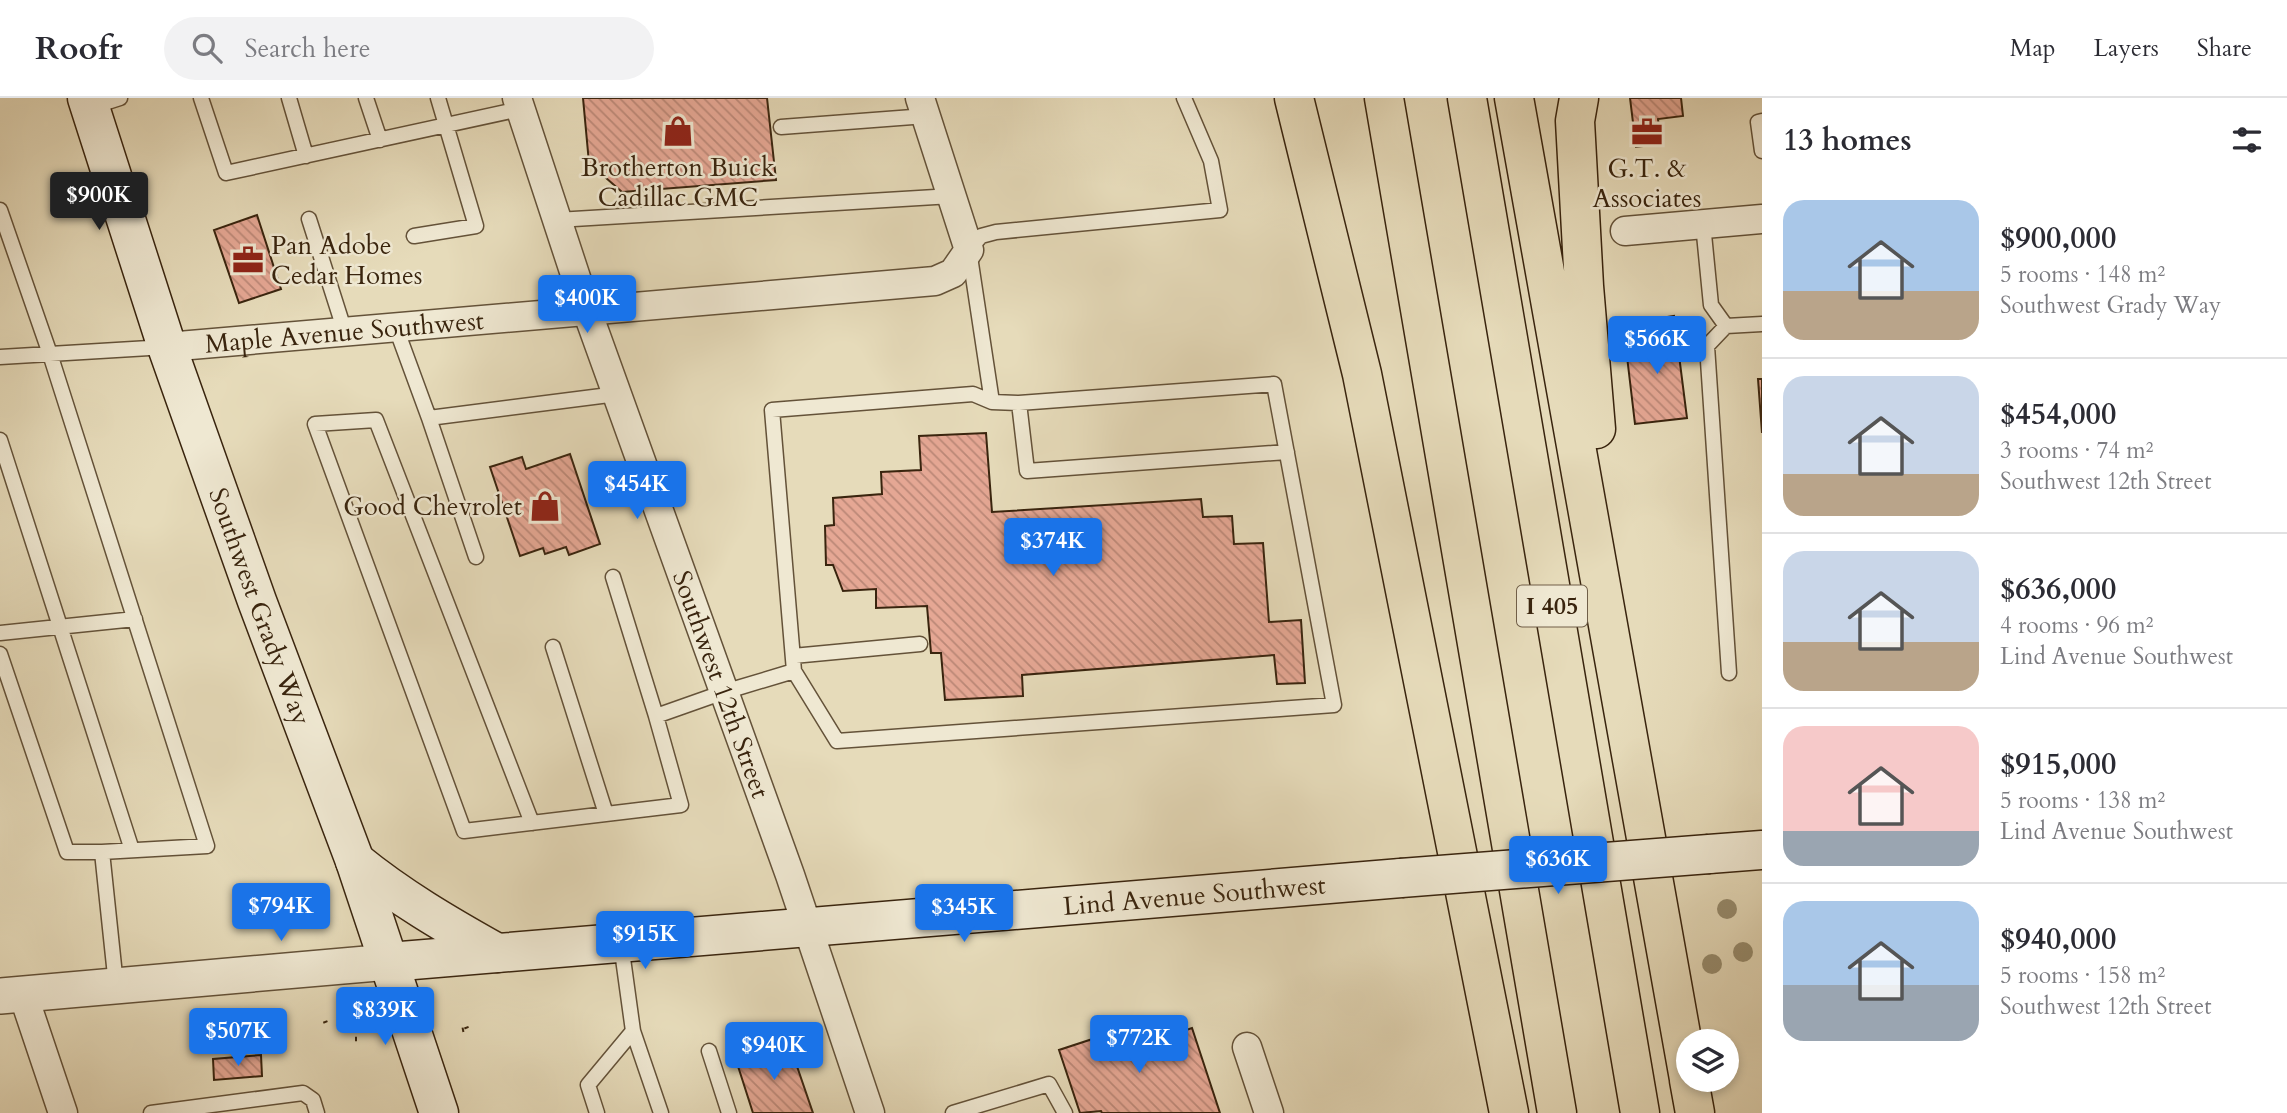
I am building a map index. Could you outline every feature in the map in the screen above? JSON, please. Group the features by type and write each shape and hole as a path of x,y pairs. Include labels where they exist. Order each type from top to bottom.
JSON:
{"highway":[{"path":"1294,98 1365,387 1509,1113"},
{"path":"1384,98 1557,1113"},
{"name":"I 405","path":"1468,98 1640,1113"},
{"path":"1514,98 1680,1029"},
{"path":"1579,98 1576,121 1582,244 1599,468 1639,706 1673,989"},
{"path":"1691,1092 1695,1113"}],"main road":[{"name":"Southwest Grady Way","path":"99,101 167,347 257,601 355,861 439,1113"},
{"name":"Lind Avenue Southwest","path":"388,962 1762,849"},
{"path":"355,861 391,890 497,953"}],"street":[{"name":"Southwest 12th Street","path":"519,103 587,311 809,928 870,1113"},
{"path":"923,107 969,250"},
{"path":"1625,230 1762,219"},
{"name":"Maple Avenue Southwest","path":"167,347 935,281 953,273 969,250"},
{"name":"Lind Avenue Southwest","path":"12,995 388,962"},
{"path":"12,995 64,1113"},
{"path":"1247,1047 1269,1113"}],"lane":[{"path":"201,98 226,173 447,125 519,103"},
{"path":"289,98 306,156"},
{"path":"366,98 380,139"},
{"path":"414,236 476,226 438,98"},
{"path":"992,402 969,250 981,236 996,232 1220,210 1211,161 1184,98"},
{"path":"781,127 923,107"},
{"path":"1762,121 1758,122 1762,152"},
{"path":"557,220 952,196"},
{"path":"0,210 50,354 207,846 67,852 0,654"},
{"path":"309,219 345,332"},
{"path":"1703,224 1711,306 1726,326"},
{"path":"1729,673 1707,346 1726,326 1762,324"},
{"path":"396,328 476,557"},
{"path":"0,357 167,347"},
{"path":"1274,384 1334,705 837,741 793,664 772,410 973,394 992,402 1019,403 1274,384"},
{"path":"429,418 617,394"},
{"path":"1019,403 1027,471 1287,452"},
{"path":"532,823 376,420 315,424 464,831 532,823 681,805 613,578"},
{"path":"0,440 132,850"},
{"path":"0,633 135,619"},
{"path":"656,716 793,664 920,644"},
{"path":"553,647 606,814"},
{"path":"102,852 116,986"},
{"path":"621,943 634,1031 661,1113"},
{"path":"597,1113 588,1085 634,1031"},
{"path":"709,1051 729,1113"},
{"path":"953,1113 1049,1084 1065,1113"},
{"path":"151,1113 303,1093 313,1100 317,1113"}],"path":[{"path":"462,1030 467,1029 465,1024"}],"building":[{"name":"Brotherton Buick Cadillac GMC","path":"583,98 767,98 776,180 622,192 589,163"},
{"name":"G.T. & Associates","path":"1630,98 1681,98 1683,116 1658,119 1661,144 1636,147"},
{"name":"Pan Adobe Cedar Homes","path":"257,215 281,289 239,303 214,230"},
{"path":"1674,316 1687,418 1635,424 1626,348 1652,345 1648,320"},
{"path":"1758,379 1762,379 1762,433"},
{"path":"986,433 992,512 1201,499 1203,517 1232,516 1234,544 1263,543 1269,622 1301,620 1305,683 1277,684 1274,655 1022,675 1023,696 945,700 941,653 931,653 927,606 876,608 876,589 843,591 833,565 826,565 825,526 834,525 833,498 882,494 881,472 921,470 919,436"},
{"name":"Good Chevrolet","path":"570,454 600,544 569,555 566,547 545,554 543,548 520,556 490,467 522,457 526,469"},
{"path":"1135,1025 1142,1045 1192,1028 1220,1113 1080,1113 1059,1050"},
{"path":"789,1043 813,1113 753,1113 736,1060"},
{"path":"261,1055 262,1076 214,1080 213,1059"}],"place":[{"name":"Brotherton Buick Cadillac GMC","path":"678,131"},
{"name":"G.T. & Associates","path":"1647,132"},
{"name":"Pan Adobe Cedar Homes","path":"248,260"},
{"name":"Good Chevrolet","path":"545,506"}]}
